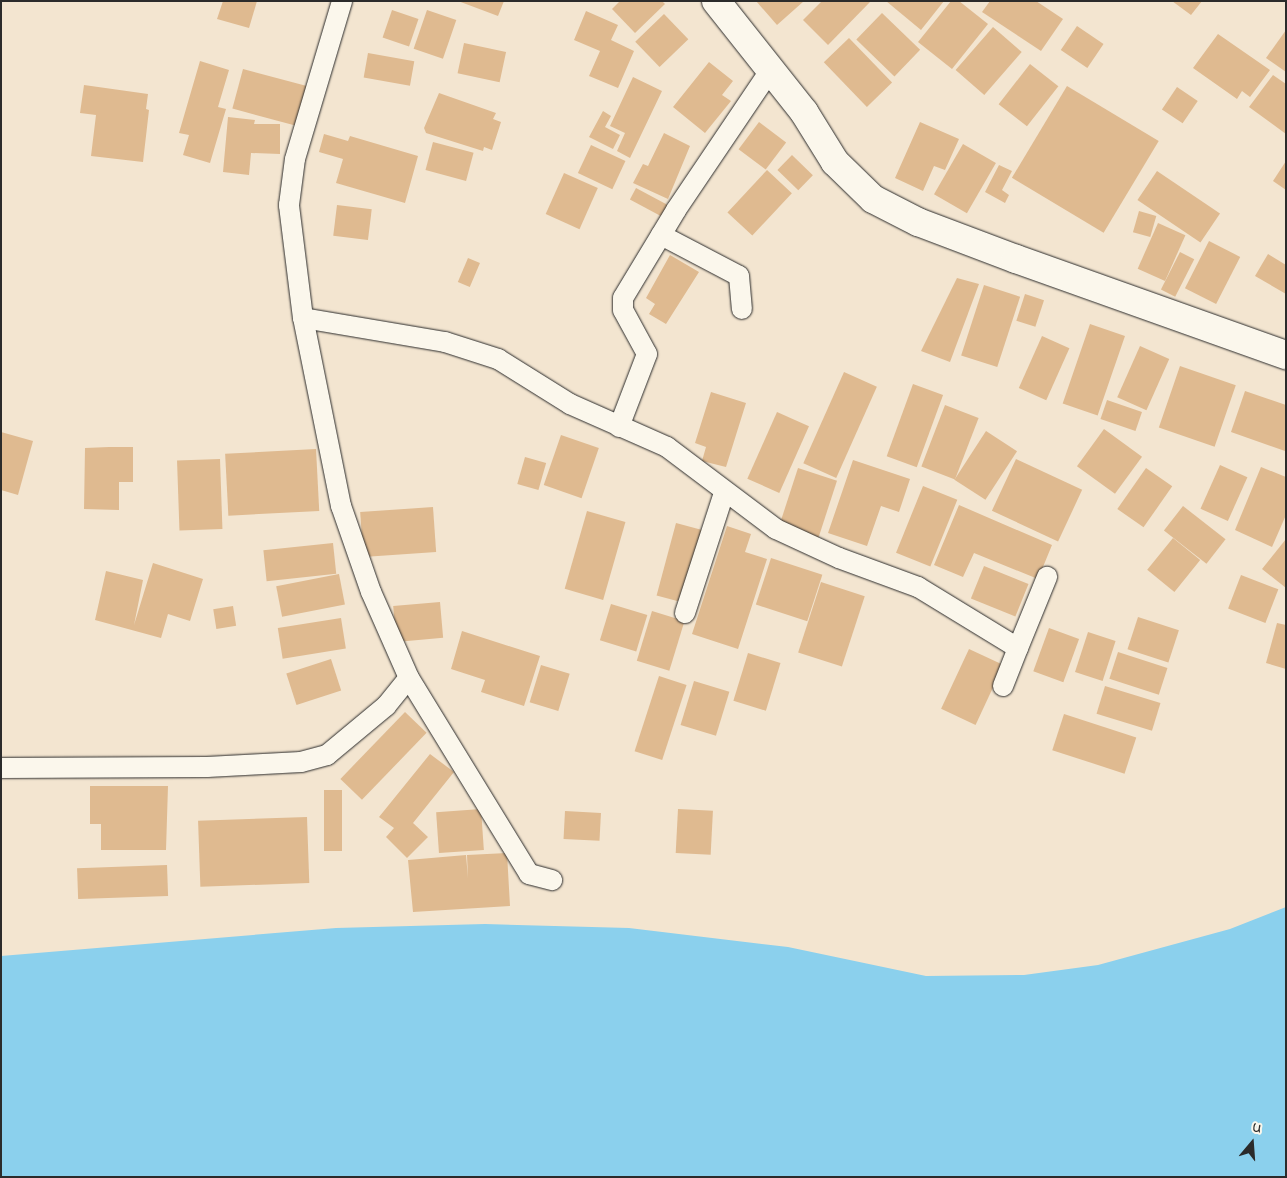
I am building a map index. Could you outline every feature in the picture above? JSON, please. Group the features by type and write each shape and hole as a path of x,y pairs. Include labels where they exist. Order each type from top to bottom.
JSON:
{"highway":[{"path":"716,1 804,112 835,162 873,199 918,222 1016,259 1283,348"}],"street":[{"path":"342,1 294,168 289,205 303,318 341,506 371,592 409,678 528,873 537,878 552,880"},
{"path":"619,427 647,354 623,310 622,301 661,235 771,69"},
{"path":"661,235 739,276 742,309"},
{"path":"303,318 444,342 485,353 570,404 667,447 724,493 776,529 839,558 918,587 1018,648"},
{"path":"685,613 724,493"},
{"path":"1003,686 1047,577"},
{"path":"1,768 207,767 301,762 327,755 334,750 386,706 409,678"}],"water":[{"path":"1286,907 1286,1177 1,1177 1,956 336,928 485,924 629,928 788,947 926,976 1024,975 1098,965 1230,929"}],"building":[{"path":"223,1 257,1 249,28 217,19"},
{"path":"458,1 504,1 498,16"},
{"path":"620,1 662,1 665,4 635,33 612,9"},
{"path":"756,1 804,1 777,25"},
{"path":"822,1 871,1 828,45 803,20"},
{"path":"886,1 944,1 921,30"},
{"path":"951,1 959,1 988,24 952,69 918,42"},
{"path":"990,1 1036,1 1063,19 1041,51 982,12"},
{"path":"1172,1 1202,1 1191,15"},
{"path":"392,10 418,19 409,47 383,37"},
{"path":"427,10 456,20 443,59 414,49"},
{"path":"586,11 618,25 611,40 634,51 618,88 589,76 600,51 574,40"},
{"path":"882,13 920,50 894,76 856,40"},
{"path":"664,14 688,39 660,67 635,42"},
{"path":"1077,26 1104,44 1087,68 1061,50"},
{"path":"993,27 1022,52 984,95 956,70"},
{"path":"1286,30 1286,72 1266,58"},
{"path":"1218,34 1270,70 1250,97 1242,91 1237,99 1193,68"},
{"path":"849,38 892,83 867,107 824,62"},
{"path":"464,43 506,52 500,82 458,73"},
{"path":"368,53 414,61 410,86 364,78"},
{"path":"200,61 229,70 218,107 226,109 210,163 183,155 189,135 179,133"},
{"path":"709,62 733,81 722,95 731,101 705,133 673,107"},
{"path":"1030,64 1058,86 1027,126 999,104"},
{"path":"243,69 307,86 296,126 232,109"},
{"path":"1273,75 1286,84 1286,134 1249,107"},
{"path":"633,77 662,91 630,158 617,151 625,133 610,126"},
{"path":"84,85 148,94 146,109 149,110 143,162 91,156 96,115 80,113"},
{"path":"1067,86 1159,141 1104,233 1012,178"},
{"path":"1177,87 1198,101 1183,123 1162,109"},
{"path":"439,93 496,113 493,119 501,122 492,150 484,147 483,151 426,133 424,128"},
{"path":"603,111 611,116 605,127 620,135 613,149 589,137"},
{"path":"228,117 255,120 254,124 280,124 280,154 251,153 249,175 223,172"},
{"path":"759,122 786,142 766,170 739,149"},
{"path":"920,122 959,139 945,170 934,166 923,191 895,178"},
{"path":"664,133 690,146 668,199 633,183 643,164 648,166"},
{"path":"324,134 348,141 350,136 418,156 405,203 336,183 343,159 319,152"},
{"path":"433,142 474,153 466,181 425,170"},
{"path":"963,144 996,163 967,213 934,194"},
{"path":"591,145 625,161 612,189 578,173"},
{"path":"792,155 813,175 798,190 777,170"},
{"path":"1286,161 1286,190 1273,181"},
{"path":"999,165 1012,171 1002,190 1009,195 1005,203 985,192"},
{"path":"767,170 792,193 752,236 727,212"},
{"path":"1157,171 1220,213 1200,243 1137,200"},
{"path":"564,173 598,188 579,229 546,214"},
{"path":"636,188 668,205 662,216 630,199"},
{"path":"337,205 372,209 368,240 333,236"},
{"path":"1139,211 1156,216 1150,237 1133,232"},
{"path":"1158,223 1185,235 1165,281 1138,269"},
{"path":"1209,241 1240,257 1216,304 1185,288"},
{"path":"1180,252 1194,259 1175,297 1161,289"},
{"path":"1268,254 1286,265 1286,294 1255,276"},
{"path":"670,255 699,272 666,324 649,314 655,304 646,298"},
{"path":"468,258 480,263 470,287 458,282"},
{"path":"957,278 979,284 950,362 921,351"},
{"path":"984,285 1020,297 997,367 961,355"},
{"path":"1025,294 1044,300 1035,327 1016,321"},
{"path":"1090,324 1125,336 1098,415 1063,403"},
{"path":"1042,336 1069,348 1046,400 1019,388"},
{"path":"1140,346 1169,359 1146,410 1117,397"},
{"path":"1180,366 1236,385 1215,447 1159,427"},
{"path":"844,372 877,387 836,478 803,463"},
{"path":"913,384 943,395 917,467 887,456"},
{"path":"1245,391 1286,405 1285,451 1231,432"},
{"path":"711,392 746,403 726,467 702,461 706,447 695,443"},
{"path":"1107,400 1142,412 1135,431 1100,419"},
{"path":"945,405 979,418 955,480 921,467"},
{"path":"777,412 809,426 779,493 747,479"},
{"path":"1104,429 1142,457 1115,494 1077,466"},
{"path":"986,431 1017,451 985,500 954,480"},
{"path":"1,432 33,441 18,495 1,490"},
{"path":"561,435 599,448 582,498 544,485"},
{"path":"133,447 133,482 119,482 119,510 84,509 85,448"},
{"path":"316,449 319,511 228,516 225,454"},
{"path":"525,457 546,463 538,490 517,484"},
{"path":"220,459 222,529 179,530 177,461"},
{"path":"1016,459 1082,490 1058,542 992,511"},
{"path":"853,460 910,479 899,512 881,506 867,546 828,533"},
{"path":"1220,465 1247,477 1228,521 1200,509"},
{"path":"1261,467 1286,477 1286,515 1272,547 1235,530"},
{"path":"798,468 837,481 818,540 779,527"},
{"path":"1146,468 1172,486 1144,527 1117,509"},
{"path":"923,486 957,500 930,567 896,553"},
{"path":"959,505 1052,545 1038,579 974,553 963,577 934,565"},
{"path":"1183,506 1226,539 1206,564 1164,530"},
{"path":"433,507 436,552 363,557 360,512"},
{"path":"587,511 625,522 603,600 565,589"},
{"path":"676,523 705,531 686,603 657,595"},
{"path":"727,526 751,534 745,552 767,559 738,649 692,634"},
{"path":"1173,538 1200,560 1174,592 1147,570"},
{"path":"1286,539 1286,588 1262,569"},
{"path":"333,543 336,574 267,581 263,550"},
{"path":"771,558 822,575 807,621 756,605"},
{"path":"153,563 203,579 190,621 168,614 161,638 95,620 106,571 143,580 134,625"},
{"path":"984,566 1029,584 1015,616 971,598"},
{"path":"339,574 345,604 282,617 276,586"},
{"path":"1241,575 1278,589 1265,623 1228,609"},
{"path":"821,582 865,596 842,667 798,652"},
{"path":"440,602 443,638 396,642 393,606"},
{"path":"611,604 647,615 636,651 600,640"},
{"path":"233,606 236,626 216,629 213,609"},
{"path":"652,611 685,621 669,671 637,661"},
{"path":"1138,617 1179,630 1168,663 1127,649"},
{"path":"341,618 346,649 283,659 278,628"},
{"path":"1277,623 1286,625 1286,669 1266,663"},
{"path":"1049,628 1079,639 1063,682 1033,671"},
{"path":"462,631 540,656 524,706 481,692 485,680 451,669"},
{"path":"1088,632 1116,641 1103,681 1075,672"},
{"path":"969,649 1003,665 976,725 941,709"},
{"path":"1118,652 1167,668 1159,695 1109,679"},
{"path":"748,653 781,663 766,711 733,701"},
{"path":"331,659 341,690 296,705 286,674"},
{"path":"541,665 570,674 558,711 530,702"},
{"path":"659,676 687,685 662,760 635,751"},
{"path":"694,681 729,692 716,736 681,725"},
{"path":"1105,686 1160,703 1152,731 1097,714"},
{"path":"405,712 427,733 362,800 340,779"},
{"path":"1064,714 1136,737 1125,774 1052,750"},
{"path":"430,754 454,772 413,823 428,837 407,858 386,837 394,828 379,817"},
{"path":"90,786 168,786 166,850 101,850 101,824 90,824"},
{"path":"324,790 342,790 342,851 324,851"},
{"path":"481,809 484,850 439,853 436,812"},
{"path":"678,809 713,811 711,855 676,853"},
{"path":"565,811 601,813 599,841 564,839"},
{"path":"307,817 309,883 200,887 198,821"},
{"path":"507,853 510,906 413,912 408,860 466,855 468,878 467,855"},
{"path":"167,865 168,896 78,899 77,868"}]}
